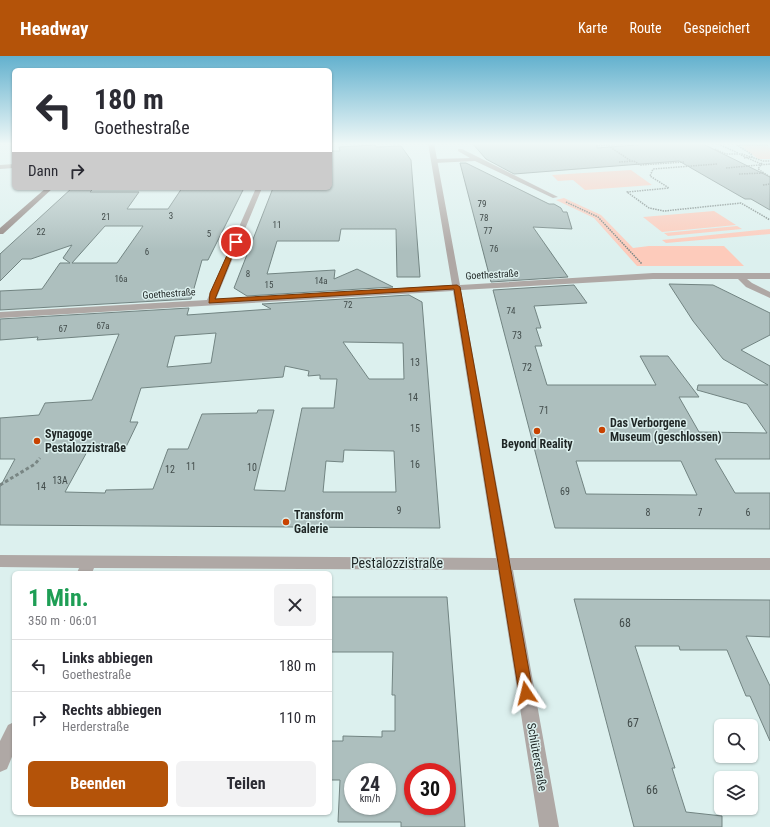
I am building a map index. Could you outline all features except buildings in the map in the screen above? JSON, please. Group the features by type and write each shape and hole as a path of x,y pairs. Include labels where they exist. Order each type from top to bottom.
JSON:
{"street":[{"name":"Schlüterstraße","path":"437,179 549,827"},
{"path":"0,232 48,190"},
{"path":"211,302 258,190"},
{"name":"Goethestraße","path":"0,315 653,276 770,276"},
{"path":"740,276 749,284 770,295"},
{"name":"Pestalozzistraße","path":"0,561 87,567 770,564"},
{"path":"0,762 12,735"}],"lane":[{"path":"518,179 555,197"}],"path":[{"path":"655,179 669,188 628,192 649,208 664,211 741,203 770,220"},
{"path":"763,185 770,184"},
{"path":"555,197 598,217 653,276"},
{"path":"0,485 35,464 40,458"}],"shaded area":[{"path":"556,179 644,179 652,185 585,190 573,180 558,181"},
{"path":"564,198 601,215 633,248 649,246 724,246 744,266 637,266 594,218 556,200"},
{"path":"714,211 736,225 662,232 643,217"},
{"path":"737,226 742,229 668,236 664,233"},
{"path":"770,229 770,234 666,243 662,240"}],"place":[{"name":"Das Verborgene Museum (geschlossen)","path":"602,430"},
{"name":"Beyond Reality","path":"537,431"},
{"name":"Synagoge Pestalozzistraße","path":"37,441"},
{"name":"Transform Galerie","path":"286,522"}],"route":[{"path":"236,242 211,302 457,287 526,693"}]}
